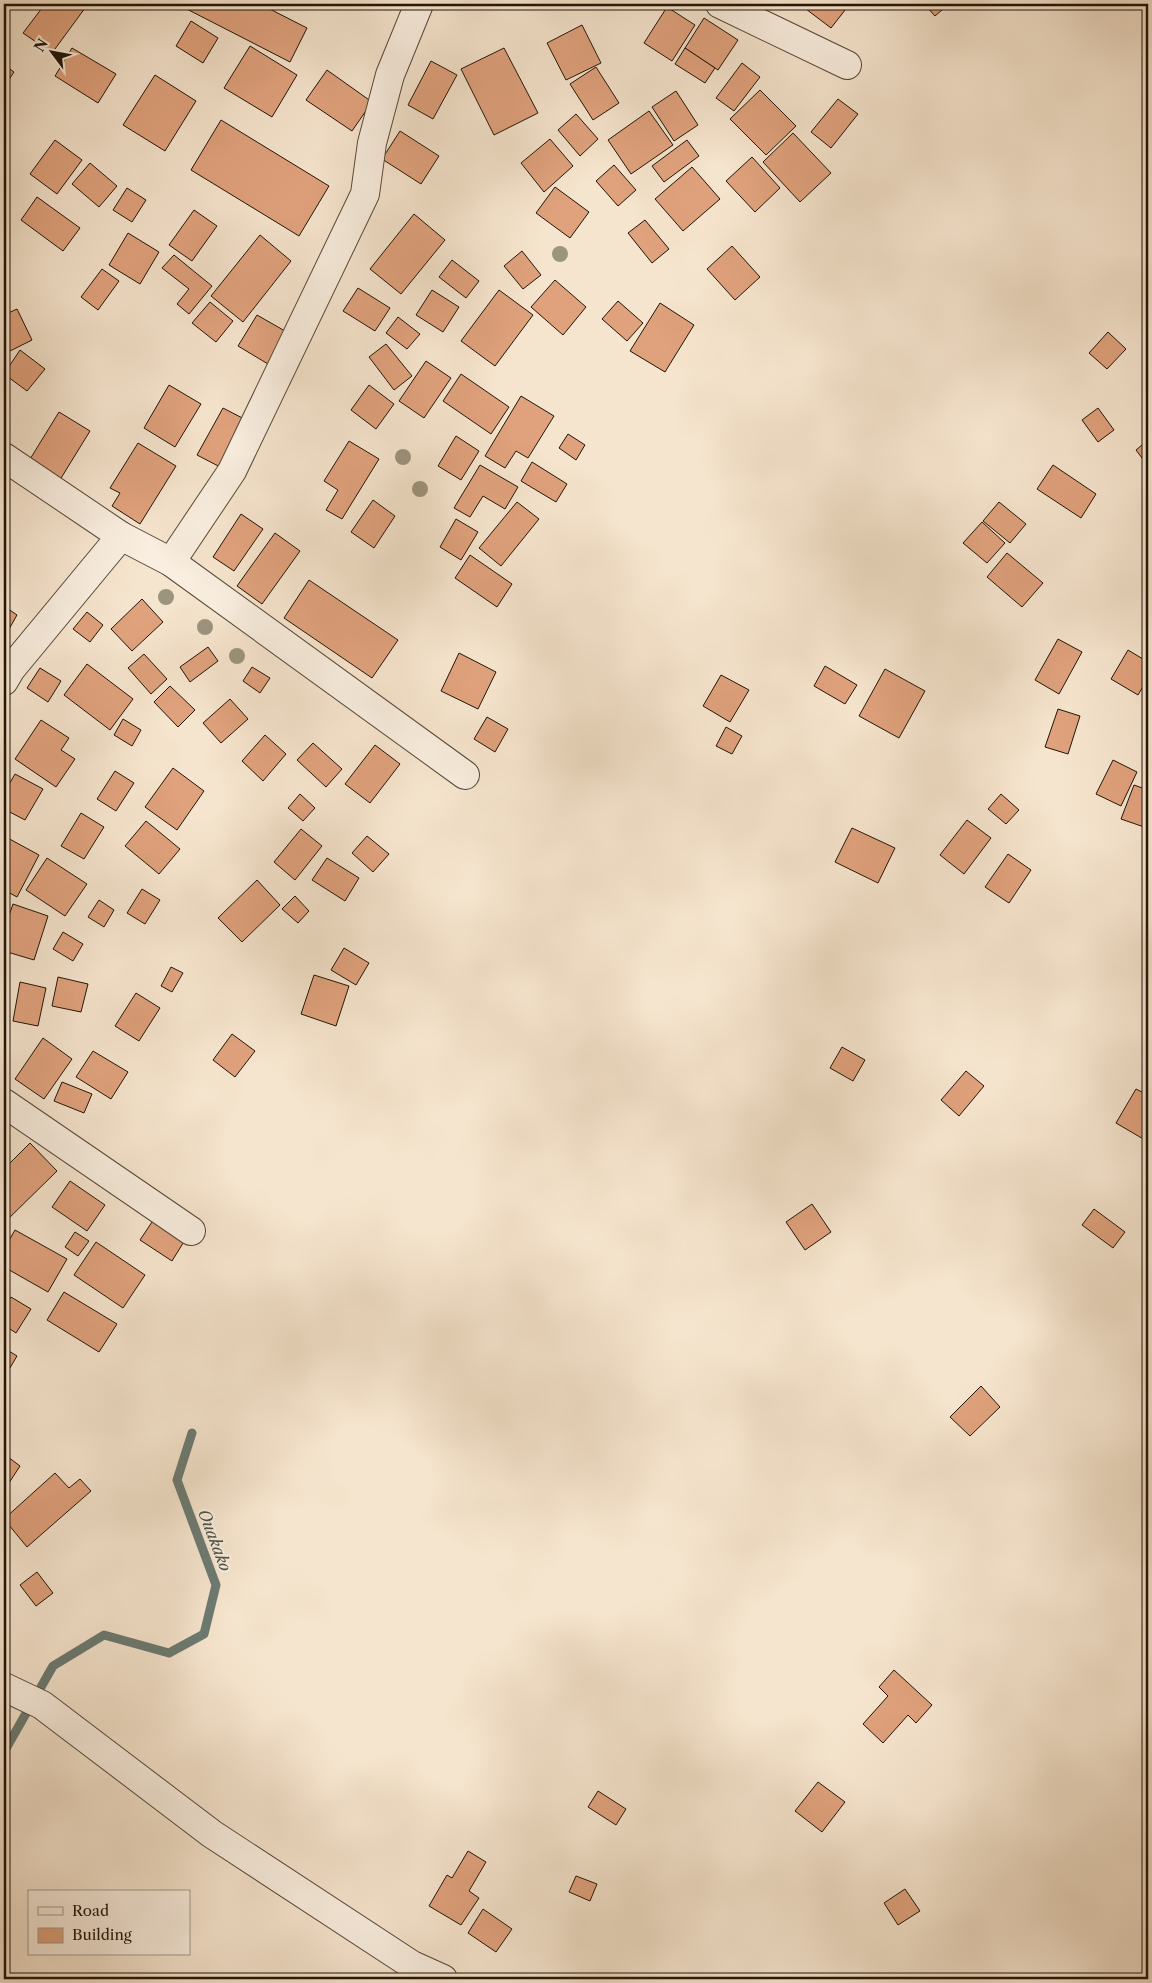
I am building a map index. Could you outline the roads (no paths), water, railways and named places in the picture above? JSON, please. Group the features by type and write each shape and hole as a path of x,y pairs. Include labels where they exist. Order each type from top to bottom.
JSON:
{"street":[{"path":"170,562 232,471 365,194 372,143 390,74 419,4"},
{"path":"720,4 847,65"},
{"path":"4,457 121,536 170,562 465,775"},
{"path":"4,681 11,669 121,536"},
{"path":"4,1103 191,1231"},
{"path":"4,1688 42,1705 212,1834 412,1966 444,1979"}],"waterway":[{"name":"Ouakako","path":"4,1752 53,1666 104,1635 169,1653 204,1634 216,1585 177,1480 192,1433"}]}
